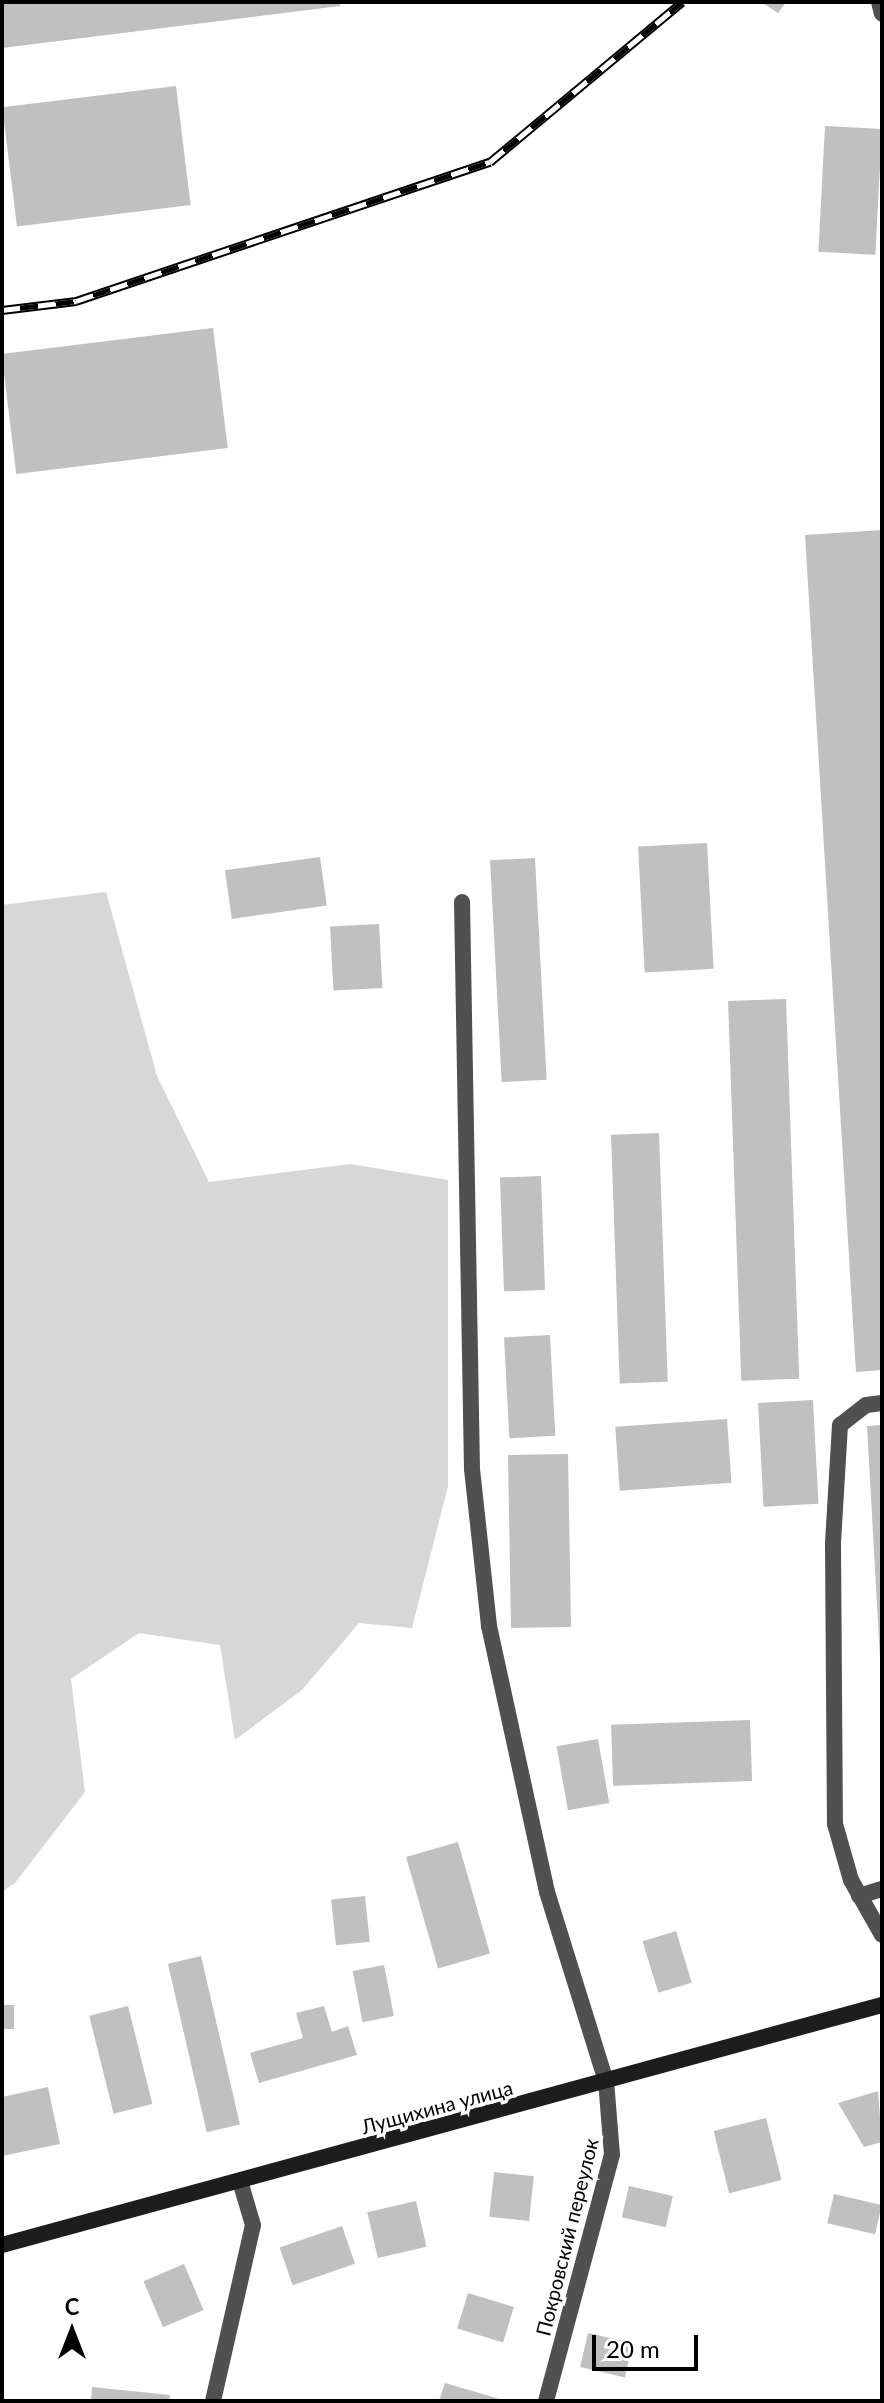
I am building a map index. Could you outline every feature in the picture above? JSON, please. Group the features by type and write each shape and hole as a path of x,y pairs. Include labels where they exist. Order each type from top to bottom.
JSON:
{"street":[{"path":"879,2 882,14"},
{"name":"Покровский переулок","path":"462,902 472,1469 489,1626 547,1892 606,2081 614,2124 612,2155 546,2401"},
{"path":"882,1403 866,1405 840,1425 833,1544 835,1824 840,1850 859,1896 882,1935"},
{"path":"859,1896 882,1889"},
{"name":"Лущихина улица","path":"2,2245 882,2005"},
{"path":"213,2401 253,2225 240,2181"}],"shaded area":[{"path":"106,892 157,1076 209,1182 350,1164 448,1180 448,1486 412,1628 359,1623 302,1690 235,1740 220,1645 139,1633 71,1679 85,1792 15,1883 2,1892 2,905"}],"building":[{"path":"2,2 340,2 340,6 2,48"},
{"path":"761,2 786,2 778,13"},
{"path":"176,86 191,205 17,226 2,107"},
{"path":"825,126 882,129 875,255 818,252"},
{"path":"213,328 228,448 16,474 2,354"},
{"path":"882,530 882,1370 856,1372 805,535"},
{"path":"707,843 714,969 645,972 638,847"},
{"path":"320,857 327,906 232,919 225,870"},
{"path":"535,858 547,1080 502,1082 490,860"},
{"path":"379,924 382,988 333,990 330,927"},
{"path":"786,999 799,1379 741,1381 728,1001"},
{"path":"659,1133 668,1382 620,1384 611,1135"},
{"path":"541,1176 545,1290 504,1291 500,1177"},
{"path":"550,1335 555,1436 509,1438 504,1337"},
{"path":"813,1400 818,1504 764,1507 758,1403"},
{"path":"727,1419 731,1483 620,1491 615,1427"},
{"path":"882,1425 882,1658 880,1658 867,1426"},
{"path":"568,1454 571,1627 511,1628 508,1455"},
{"path":"750,1720 752,1781 613,1786 611,1725"},
{"path":"598,1739 609,1803 568,1810 557,1746"},
{"path":"458,1842 490,1954 438,1968 406,1857"},
{"path":"365,1896 370,1942 336,1945 331,1900"},
{"path":"676,1931 692,1983 658,1993 643,1941"},
{"path":"201,1956 240,2125 207,2132 168,1964"},
{"path":"384,1965 394,2016 363,2022 353,1971"},
{"path":"2,2005 14,2005 14,2029 2,2029"},
{"path":"128,2006 152,2104 114,2114 89,2016"},
{"path":"324,2006 332,2032 348,2026 357,2055 259,2083 250,2053 303,2038 296,2013"},
{"path":"48,2087 60,2144 2,2156 2,2097"},
{"path":"878,2091 882,2142 864,2147 838,2103"},
{"path":"766,2118 781,2180 729,2193 714,2131"},
{"path":"494,2172 534,2176 529,2221 489,2217"},
{"path":"629,2186 673,2196 666,2227 622,2217"},
{"path":"834,2194 882,2205 875,2234 827,2223"},
{"path":"416,2201 427,2247 378,2258 367,2212"},
{"path":"342,2226 355,2264 293,2285 280,2247"},
{"path":"184,2264 204,2310 163,2327 143,2281"},
{"path":"468,2293 514,2307 503,2342 457,2328"},
{"path":"588,2333 633,2343 625,2377 580,2367"},
{"path":"445,2383 503,2400 503,2401 439,2401"},
{"path":"92,2387 170,2395 169,2401 91,2401"}],"railway":[{"path":"2,310 76,301 490,162 682,2"}]}
